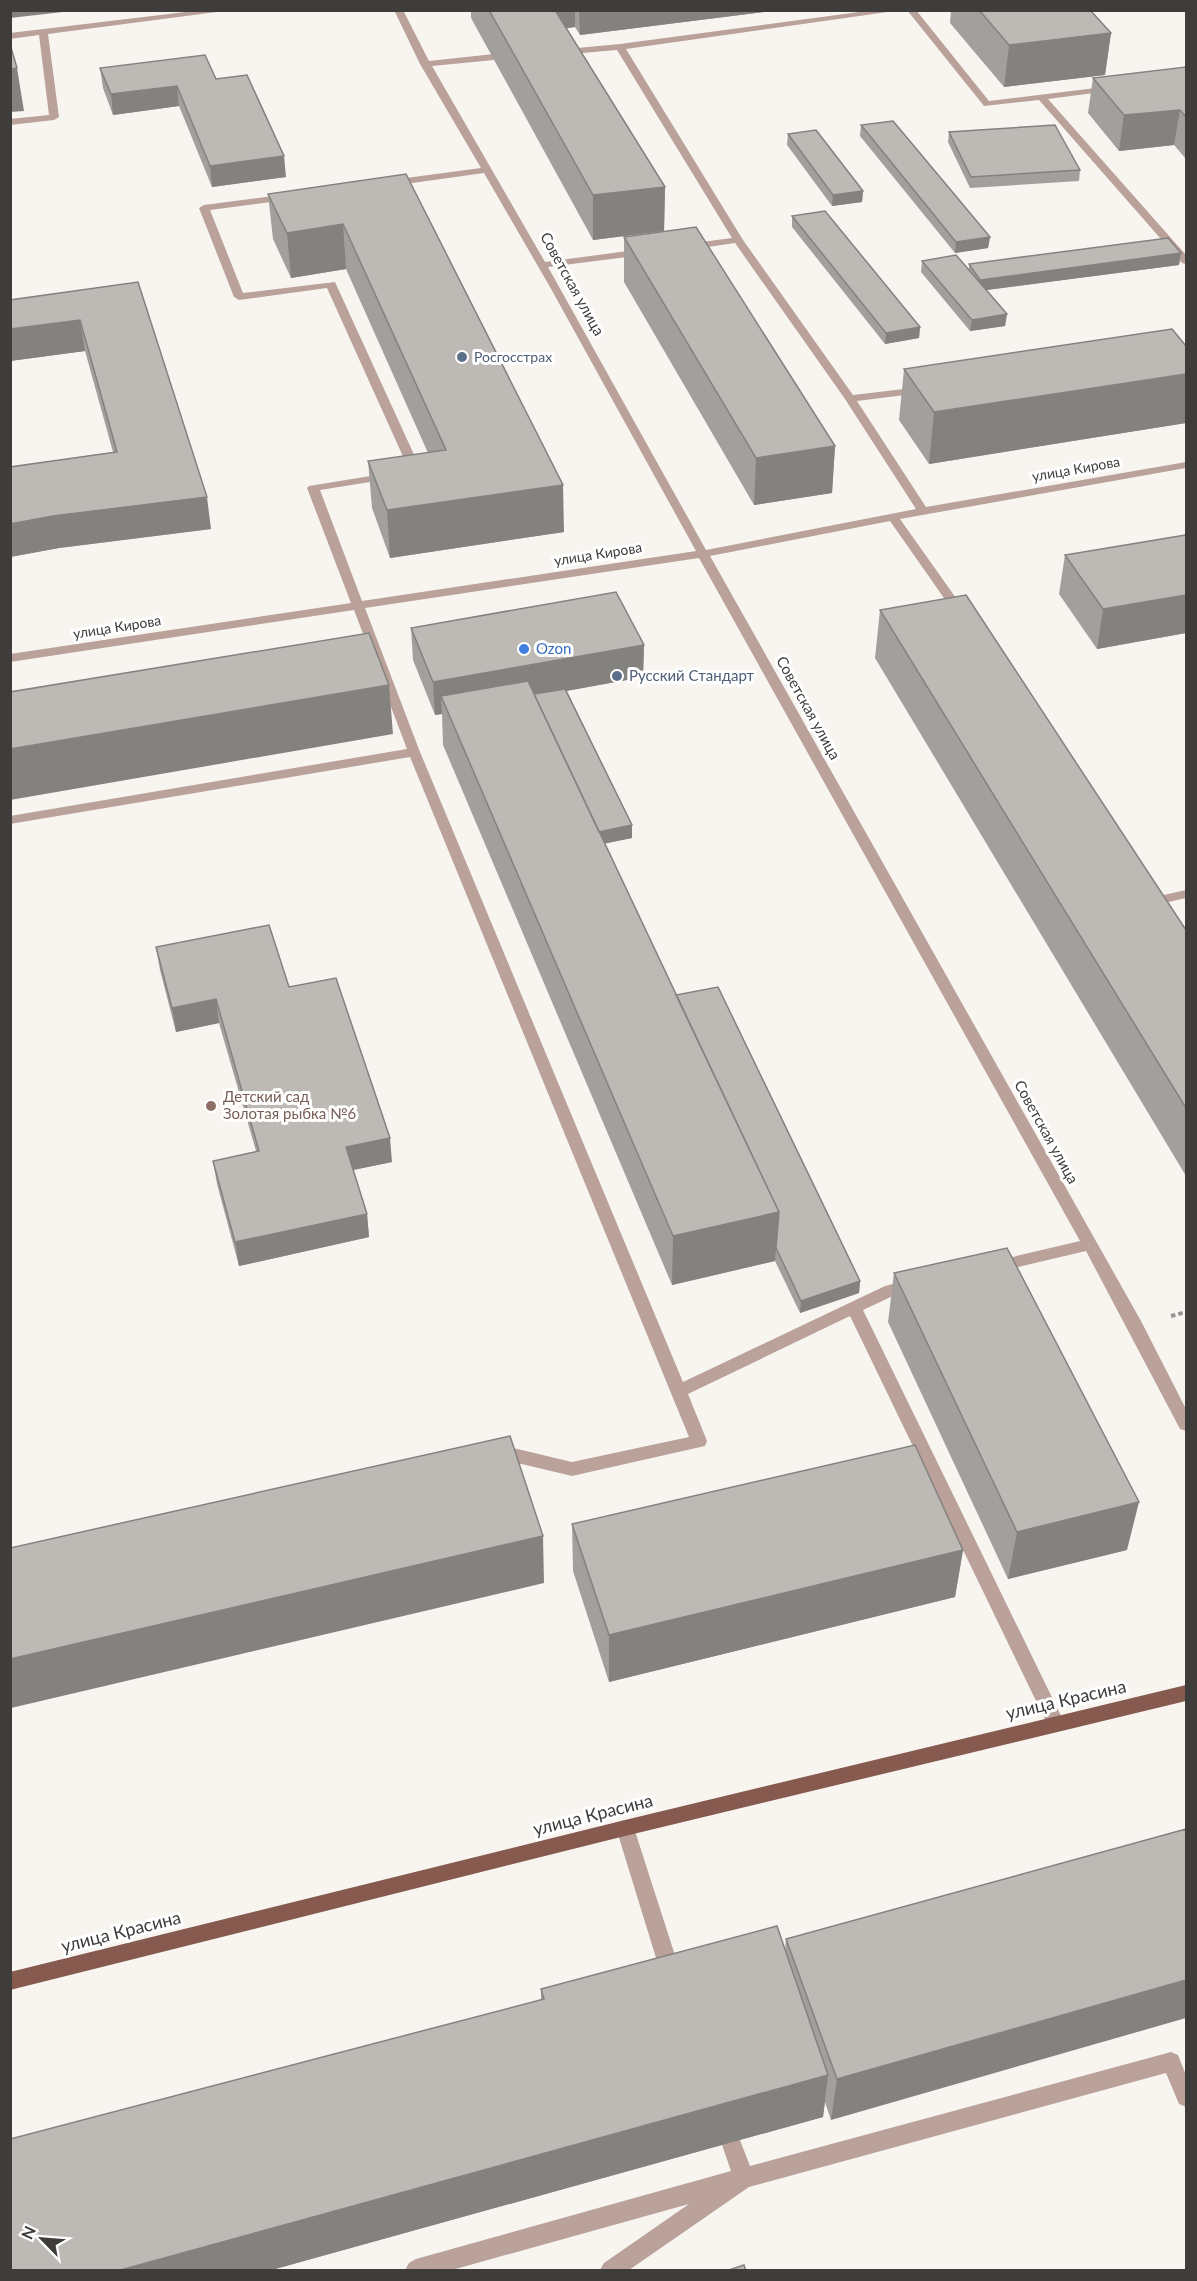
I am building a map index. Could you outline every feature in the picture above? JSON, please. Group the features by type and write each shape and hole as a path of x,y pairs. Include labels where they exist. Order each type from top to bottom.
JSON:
{"main road":[{"name":"улица Красина","path":"10,1981 626,1828 1186,1693"}],"street":[{"path":"10,36 228,10"},
{"name":"Советская улица","path":"398,10 425,64 543,265 702,554 1090,1244 1186,1424"},
{"path":"554,52 620,47 898,10"},
{"path":"911,10 987,104 1120,86"},
{"path":"10,122 54,117 44,32"},
{"path":"620,47 738,240 850,399 923,511"},
{"path":"425,64 494,57"},
{"path":"1041,97 1186,261"},
{"path":"380,184 487,170"},
{"path":"298,196 204,208 239,297 331,284 416,472 313,488 360,605 414,752 699,1442 572,1469 509,1454 486,1459"},
{"path":"681,247 738,240"},
{"path":"543,265 658,250"},
{"path":"850,399 931,389"},
{"name":"улица Кирова","path":"10,658 702,554 923,511 1186,465"},
{"path":"893,517 968,622"},
{"path":"10,820 414,752"},
{"path":"1164,899 1186,894"},
{"path":"980,1270 1090,1244"},
{"path":"678,1391 891,1290 924,1282"},
{"path":"854,1307 1056,1724"},
{"path":"626,1828 678,1995"},
{"path":"416,2271 744,2178 1171,2062 1186,2097"},
{"path":"731,2142 744,2178"},
{"path":"611,2271 744,2178"}],"building":[{"path":"489,10 555,10 665,187 593,195"},
{"path":"979,10 1090,10 1111,33 1009,45"},
{"path":"10,44 17,68 10,69"},
{"path":"205,55 216,79 247,75 284,156 210,166 177,86 111,94 100,68"},
{"path":"1186,67 1186,117 1180,110 1124,115 1093,78"},
{"path":"893,121 990,237 956,242 861,125"},
{"path":"1055,125 1080,170 971,177 949,132"},
{"path":"816,130 863,191 833,195 788,134"},
{"path":"406,174 563,485 387,510 368,461 446,450 343,224 287,233 268,194"},
{"path":"825,211 920,327 886,333 792,216"},
{"path":"696,227 835,446 756,458 624,237"},
{"path":"1168,238 1181,253 980,280 969,264"},
{"path":"956,255 1007,314 972,320 922,261"},
{"path":"138,282 207,497 53,516 10,524 10,467 117,452 80,320 10,329 10,300"},
{"path":"1172,329 1186,346 1186,374 934,412 904,369"},
{"path":"1186,535 1186,595 1103,609 1065,555"},
{"path":"616,592 644,645 433,682 411,628"},
{"path":"966,595 1186,930 1186,1108 880,610"},
{"path":"369,633 389,685 10,749 10,692"},
{"path":"528,681 779,1212 673,1236 441,696"},
{"path":"565,689 632,825 599,832 534,694"},
{"path":"269,925 289,987 336,978 390,1138 346,1147 367,1214 235,1242 213,1161 259,1151 216,999 172,1008 156,947"},
{"path":"718,987 860,1281 801,1301 776,1248 779,1212 676,995"},
{"path":"1007,1248 1139,1502 1017,1532 894,1273"},
{"path":"510,1436 543,1536 10,1659 10,1548"},
{"path":"915,1445 963,1550 609,1635 572,1524"},
{"path":"1186,1829 1186,1980 837,2079 786,1939"},
{"path":"777,1926 828,2075 117,2271 10,2271 10,2139 544,1999 541,1989"},
{"path":"744,2265 746,2271 726,2271"}],"place":[{"name":"Росгосстрах","path":"462,357"},
{"name":"Ozon","path":"524,649"},
{"name":"Русский Стандарт","path":"617,676"},
{"name":"Детский сад Золотая рыбка №6","path":"211,1106"}]}
